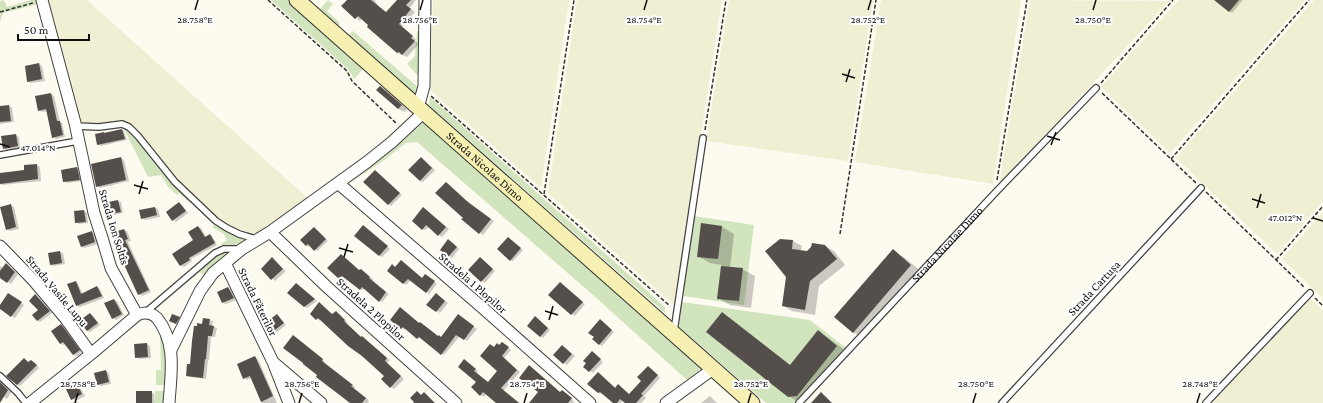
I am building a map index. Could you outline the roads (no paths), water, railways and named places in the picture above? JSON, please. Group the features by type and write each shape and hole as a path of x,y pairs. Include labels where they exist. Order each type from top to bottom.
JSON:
{"street":[{"name":"Strada Ion Soltîs","path":"42,0 75,126 94,213 112,268 142,314"},
{"name":"Strada Nicolae Dimo","path":"297,0 752,403"},
{"path":"225,263 242,249 270,232 377,154 405,130 421,110 423,89 425,0"},
{"name":"Stradela 1 Plopilor","path":"338,183 590,403"},
{"name":"Stradela 2 Plopilor","path":"270,232 327,287 456,403"},
{"name":"Strada Vasile Lupu","path":"0,246 34,281 66,319 92,354"},
{"name":"Strada Făterilor","path":"171,350 200,291 213,273 225,263 273,362 289,403"},
{"path":"30,403 142,314"},
{"name":"Strada Făterilor","path":"142,314 154,315 169,339 171,350 169,403"},
{"path":"273,362 321,403"},
{"path":"666,403 713,369"}],"lane":[{"name":"Strada Nicolae Dimo","path":"799,403 995,193 1096,88"},
{"path":"75,126 99,127 122,124 129,127 175,182 216,221 239,234 257,239"},
{"path":"673,334 704,138"},
{"path":"0,155 78,141"},
{"name":"Strada Cartușa","path":"1002,403 1201,188"},
{"path":"142,314 215,253 224,249 242,249"},
{"path":"1206,403 1310,293"},
{"path":"0,376 26,403"}]}
